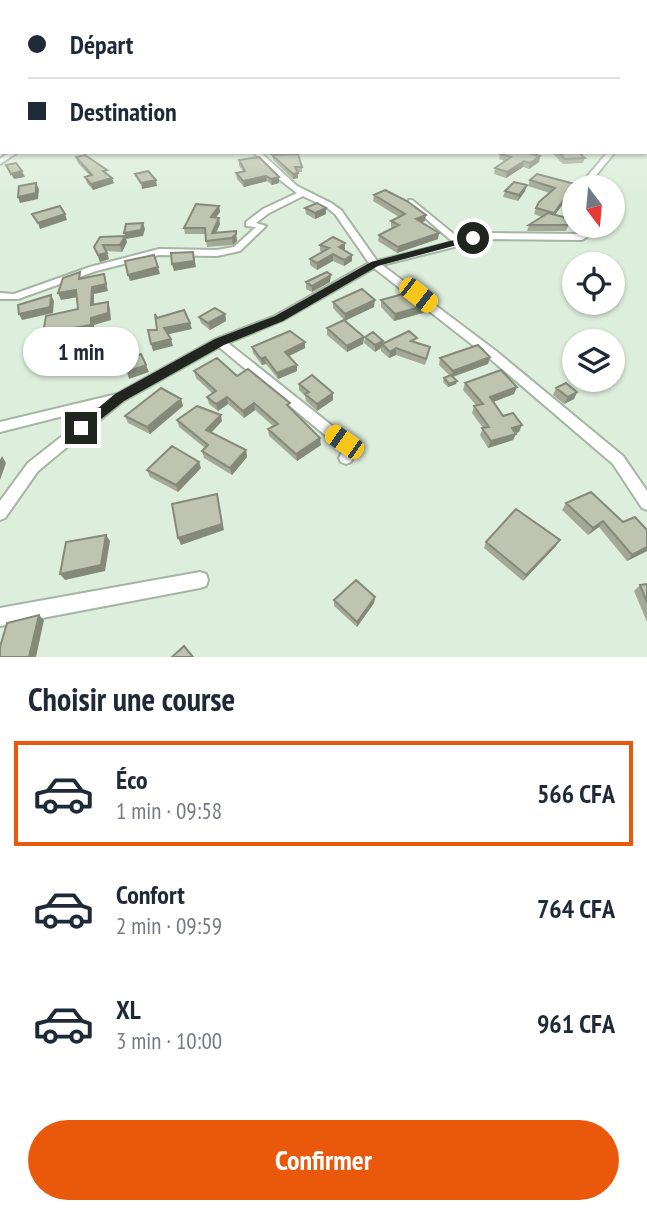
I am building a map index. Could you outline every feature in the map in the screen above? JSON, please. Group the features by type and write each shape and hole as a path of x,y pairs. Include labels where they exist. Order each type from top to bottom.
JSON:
{"street":[{"path":"258,154 302,194 331,205 347,220 363,254 374,264 492,354 618,460 647,503"},
{"path":"592,175 610,154"},
{"path":"0,296 15,297 93,269 159,252 217,253 237,249 262,226 249,224 266,211 302,194"},
{"path":"412,202 459,242"},
{"path":"0,513 33,467 119,398 220,342 279,318 374,264 499,234 562,237"},
{"path":"220,342 302,411 344,442 349,448 346,458"},
{"path":"0,427 119,398"},
{"path":"0,617 200,580"}],"building":[{"path":"298,154 302,167 295,167 298,173 293,174 272,155"},
{"path":"500,154 540,156 530,163 524,161 507,172 495,168 511,157"},
{"path":"560,154 580,154 585,158 565,159"},
{"path":"85,155 107,170 103,171 112,178 91,184 85,177 92,175 76,157"},
{"path":"259,157 279,177 271,179 266,176 243,181 236,173 245,171 239,160"},
{"path":"16,163 22,171 11,174 6,165"},
{"path":"148,171 156,180 141,183 135,174"},
{"path":"537,174 562,181 562,202 554,213 536,208 555,188 530,180"},
{"path":"514,182 527,185 519,195 505,191"},
{"path":"36,183 36,193 18,197 19,186"},
{"path":"385,190 426,215 416,219 439,233 398,247 379,235 399,225 391,221 405,214 374,195"},
{"path":"317,203 326,208 315,213 305,208"},
{"path":"196,204 219,206 211,217 219,218 212,233 236,231 236,234 232,238 206,241 205,228 184,228"},
{"path":"60,206 65,214 38,223 32,214"},
{"path":"548,213 562,217 562,225 529,225"},
{"path":"143,223 141,230 124,233 126,224"},
{"path":"125,236 120,245 103,245 107,253 98,255 94,247 100,237"},
{"path":"333,237 345,243 339,247 352,255 344,260 333,254 317,263 310,259 329,248 320,245"},
{"path":"193,252 194,261 172,264 171,253"},
{"path":"154,255 158,267 128,275 125,261"},
{"path":"80,272 79,279 104,274 106,284 92,287 91,305 108,302 108,313 91,318 91,325 43,333 46,316 78,309 76,290 58,293 63,278"},
{"path":"327,272 331,275 312,286 306,282"},
{"path":"362,289 375,300 345,314 333,302"},
{"path":"410,292 427,305 395,314 381,300"},
{"path":"51,295 50,307 19,314 18,305"},
{"path":"215,308 225,314 208,323 199,317"},
{"path":"184,310 190,323 164,328 171,339 151,344 148,330 157,330 155,314 157,318"},
{"path":"344,320 364,337 347,346 327,328"},
{"path":"290,331 305,342 285,352 297,365 277,373 265,357 261,359 252,347"},
{"path":"409,331 417,338 411,341 430,347 426,359 396,348 390,352 382,344"},
{"path":"373,332 383,341 375,345 365,337"},
{"path":"478,345 490,357 453,371 440,358"},
{"path":"141,354 146,365 127,372 123,362"},
{"path":"217,358 237,376 248,369 290,403 287,405 320,438 296,454 268,429 278,424 254,403 243,411 227,397 216,404 207,397 216,391 194,371"},
{"path":"501,370 517,387 490,397 503,416 513,413 522,425 512,428 516,434 491,441 482,428 489,427 474,406 483,404 465,383"},
{"path":"312,375 333,393 317,404 305,394 309,392 299,384"},
{"path":"451,375 457,381 449,384 444,378"},
{"path":"562,385 562,392 577,392 568,397 556,388"},
{"path":"161,388 181,399 147,427 125,416"},
{"path":"197,406 221,415 206,430 246,450 230,468 202,451 208,445 177,420"},
{"path":"172,446 199,462 176,485 147,470"},
{"path":"591,492 623,522 635,517 647,530 647,547 632,555 603,521 593,528 566,503"},
{"path":"217,494 222,524 178,538 172,504"},
{"path":"516,509 560,540 526,575 486,542"},
{"path":"106,535 101,565 60,574 66,542"},
{"path":"356,580 375,597 357,622 334,600"},
{"path":"647,584 647,602 640,585"},
{"path":"39,615 29,657 0,657 7,623"},
{"path":"184,646 193,657 172,657"}],"route":[{"path":"81,428 119,398 220,342 279,318 374,264 473,238"}]}
